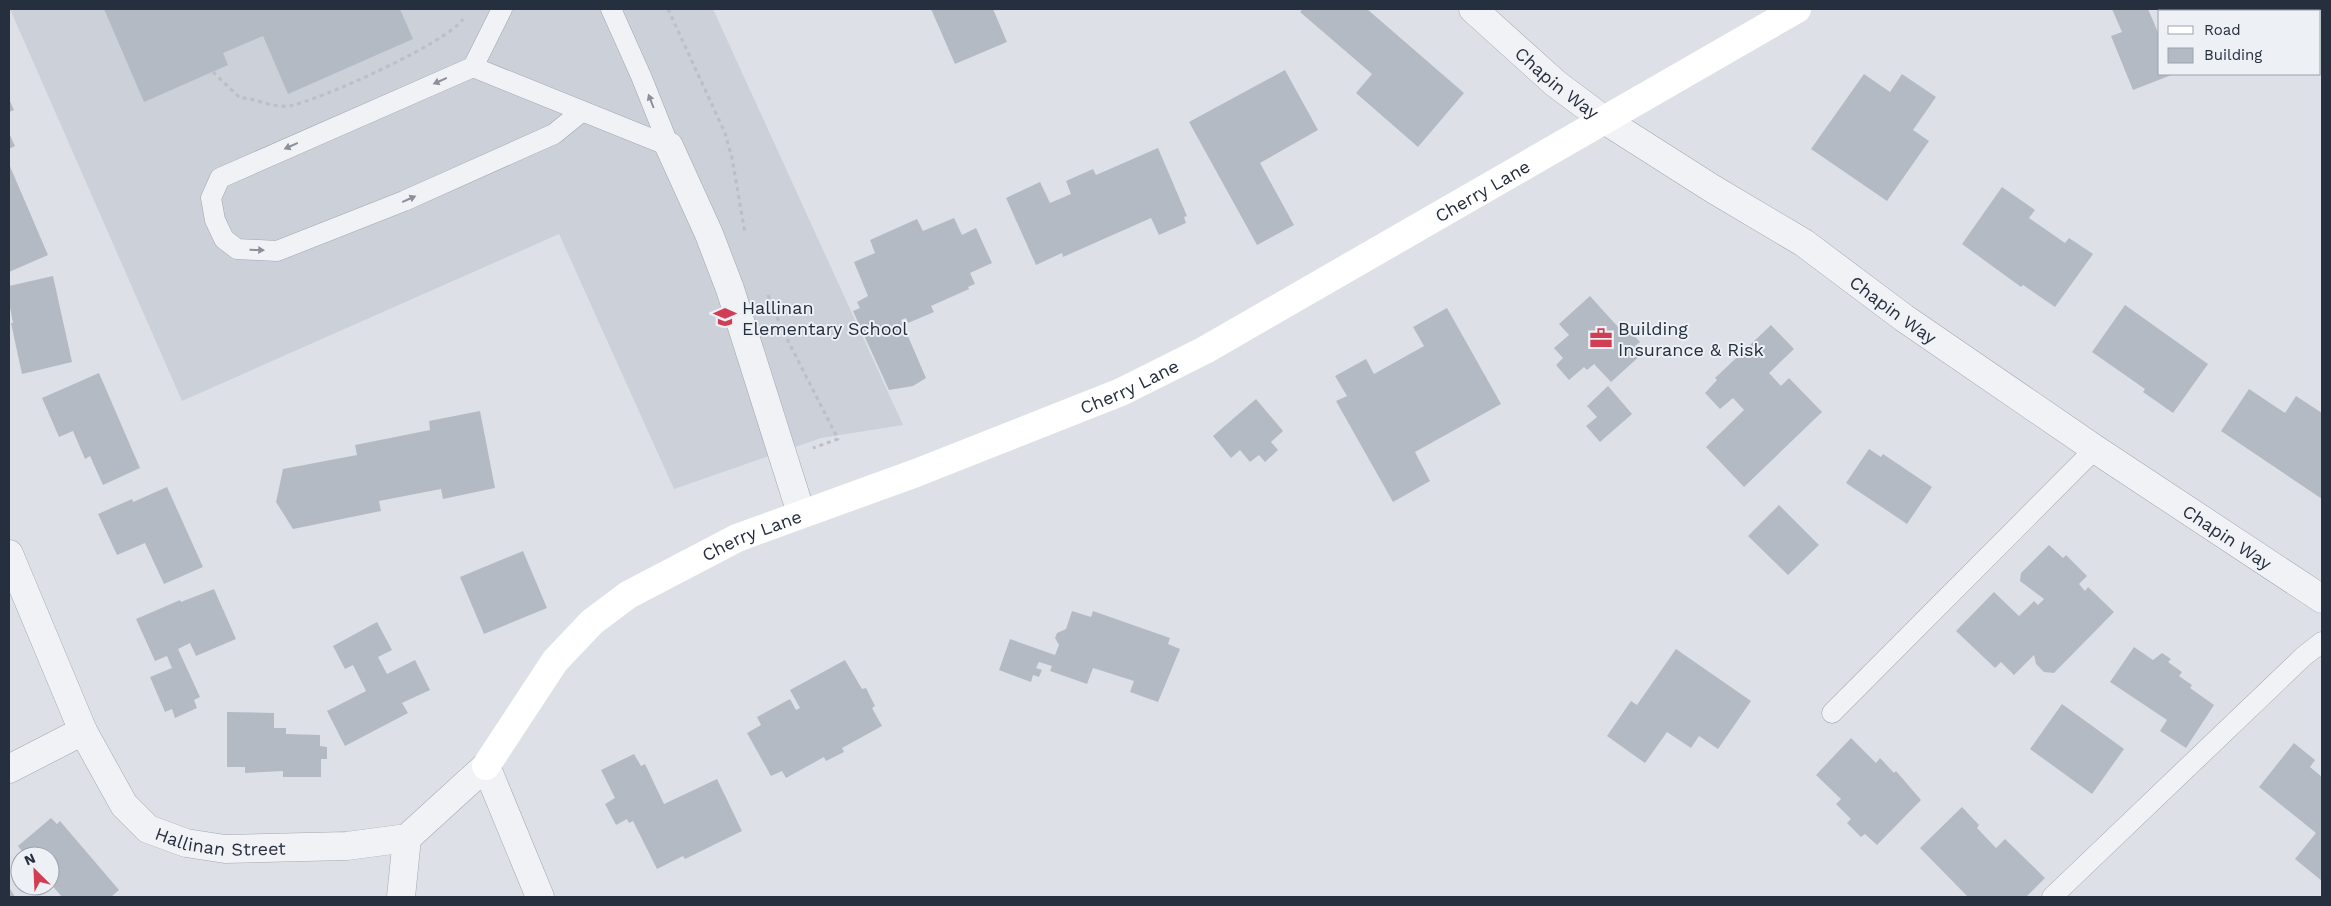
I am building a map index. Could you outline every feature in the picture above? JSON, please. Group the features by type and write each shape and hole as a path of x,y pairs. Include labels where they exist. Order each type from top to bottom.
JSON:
{"street":[{"name":"Chapin Way","path":"1473,9 1555,83 1603,119 1713,189 1804,243 1904,318 2095,449 2322,599"},
{"name":"Cherry Lane","path":"486,766 555,661 592,622 628,594 737,538 801,513 916,473 1121,392 1205,350 1603,119 1797,9"},
{"path":"669,146 709,234 730,289 801,513"},
{"name":"Hallinan Street","path":"9,554 83,731 124,805 148,829 186,843 225,849 347,846 407,838"},
{"path":"9,769 83,731"},
{"path":"401,897 407,838 486,766 540,897"}],"lane":[{"path":"502,9 473,68 220,178 211,198 214,220 224,238 237,249 277,251 404,201 554,134 581,112"},
{"path":"611,9 641,76 669,146"},
{"path":"473,68 669,146"},
{"path":"1832,712 2095,449"},
{"path":"2052,897 2304,656 2322,642"}],"path":[{"path":"668,9 725,134 748,241"},
{"path":"213,72 240,98 246,98 264,105 288,106 352,83 435,42 458,26 464,17"},
{"path":"767,293 782,329 838,439 806,451"}],"shaded area":[{"name":"Hallinan Elementary School","path":"10,9 713,9 903,425 821,438 674,489 559,234 182,401"}],"building":[{"path":"104,9 400,9 413,39 288,94 263,36 223,53 228,65 144,102"},
{"path":"931,9 993,9 1007,42 955,64"},
{"path":"1303,9 1367,9 1464,93 1418,147 1356,93 1372,74 1300,12"},
{"path":"2112,9 2148,9 2158,32 2158,75 2171,75 2133,90 2111,36 2122,32"},
{"path":"1285,70 1318,130 1260,163 1294,225 1257,245 1189,122"},
{"path":"1864,74 1890,92 1902,74 1936,97 1913,130 1929,141 1887,201 1811,149"},
{"path":"9,99 14,110 9,112"},
{"path":"9,133 15,146 9,149"},
{"path":"1158,148 1187,216 1184,217 1186,223 1159,235 1151,218 1063,257 1062,253 1036,265 1006,198 1040,182 1050,203 1071,194 1066,181 1093,169 1096,175"},
{"path":"9,164 48,255 9,272"},
{"path":"2002,187 2035,210 2029,218 2065,243 2069,238 2093,254 2055,307 2023,285 2021,287 1962,244"},
{"path":"954,218 962,235 976,228 992,263 970,273 975,284 968,287 969,289 931,306 934,312 908,323 906,318 901,320 926,378 913,386 889,390 853,311 860,308 857,302 868,296 854,262 875,253 870,240 917,219 923,231"},
{"path":"53,276 72,362 22,374 11,323 13,323 9,302 9,286"},
{"name":"Building Insurance & Risk","path":"1590,296 1618,327 1622,323 1640,342 1635,346 1642,354 1611,382 1594,364 1587,370 1584,367 1569,380 1556,365 1563,358 1554,348 1569,335 1559,324"},
{"path":"2125,305 2208,364 2173,413 2143,392 2145,389 2092,352"},
{"path":"1447,308 1501,404 1415,452 1430,481 1393,502 1336,401 1347,396 1335,376 1366,359 1374,374 1424,346 1413,327"},
{"path":"1771,325 1794,349 1769,373 1781,386 1789,378 1822,412 1744,487 1706,447 1744,410 1733,398 1720,409 1705,393 1717,380 1715,378"},
{"path":"99,373 140,468 103,485 90,456 85,459 73,431 59,437 42,398"},
{"path":"1608,386 1632,414 1600,442 1586,426 1597,417 1587,406"},
{"path":"2249,389 2285,413 2296,396 2322,413 2322,499 2221,431"},
{"path":"1256,399 1283,431 1271,442 1278,450 1265,462 1259,455 1250,462 1240,450 1231,458 1213,436"},
{"path":"480,411 495,488 443,499 441,489 379,501 381,511 293,529 276,502 283,469 357,455 355,445 430,430 429,421"},
{"path":"1869,449 1881,457 1883,454 1932,487 1907,524 1846,483"},
{"path":"167,487 203,567 164,584 145,543 117,555 98,514 132,499 133,502"},
{"path":"1779,505 1819,545 1788,575 1748,536"},
{"path":"2049,545 2063,558 2066,555 2087,576 2079,584 2085,591 2088,587 2114,612 2054,673 2044,672 2036,664 2034,655 2014,675 2001,662 1995,668 1956,631 1994,592 2019,616 2034,601 2038,605 2044,599 2020,581 2021,573"},
{"path":"523,551 547,608 484,634 460,577"},
{"path":"214,589 236,639 196,656 190,643 178,649 200,697 194,700 197,708 175,718 172,709 165,712 150,677 172,668 167,656 155,661 136,619 180,600 181,602"},
{"path":"1072,611 1091,617 1093,611 1170,638 1168,644 1180,649 1158,702 1130,692 1134,681 1093,668 1087,684 1050,671 1052,666 1039,662 1036,668 1042,670 1039,677 1033,675 1031,682 999,670 1010,639 1055,655 1059,645 1055,638 1057,633 1066,629"},
{"path":"377,622 392,650 378,657 387,674 415,660 430,690 402,703 408,713 345,746 327,711 366,691 353,665 345,669 333,646"},
{"path":"2134,647 2153,660 2162,653 2171,659 2168,662 2182,672 2179,676 2192,685 2190,688 2214,705 2186,748 2160,731 2167,720 2110,682"},
{"path":"1676,649 1751,701 1718,749 1699,736 1691,748 1667,732 1645,763 1607,736 1631,701 1637,705"},
{"path":"845,660 862,689 866,688 875,706 872,708 882,726 842,748 844,752 826,761 824,757 786,778 782,771 771,776 747,733 761,725 757,717 790,699 796,710 800,708 790,690"},
{"path":"2062,704 2124,749 2092,794 2030,749"},
{"path":"227,712 274,713 274,728 286,728 286,734 320,735 320,746 327,747 327,759 321,759 321,777 283,777 283,771 245,773 245,767 227,767"},
{"path":"1851,738 1876,763 1880,758 1894,773 1896,771 1921,800 1877,845 1865,834 1861,837 1847,823 1851,819 1836,804 1841,799 1816,775"},
{"path":"2294,743 2315,760 2310,767 2322,777 2322,881 2295,859 2316,833 2259,787"},
{"path":"634,754 641,766 645,764 664,804 717,779 742,831 685,859 683,856 657,869 633,821 629,823 627,819 616,825 605,804 615,798 601,770"},
{"path":"1962,807 1979,825 1977,828 1996,848 2005,839 2045,878 2026,897 1968,897 1920,848"},
{"path":"51,818 57,824 60,821 119,890 111,897 62,897 60,895 60,846 18,846"}],"place":[{"name":"Hallinan Elementary School","path":"725,317"},
{"name":"Building Insurance & Risk","path":"1601,338"}]}
